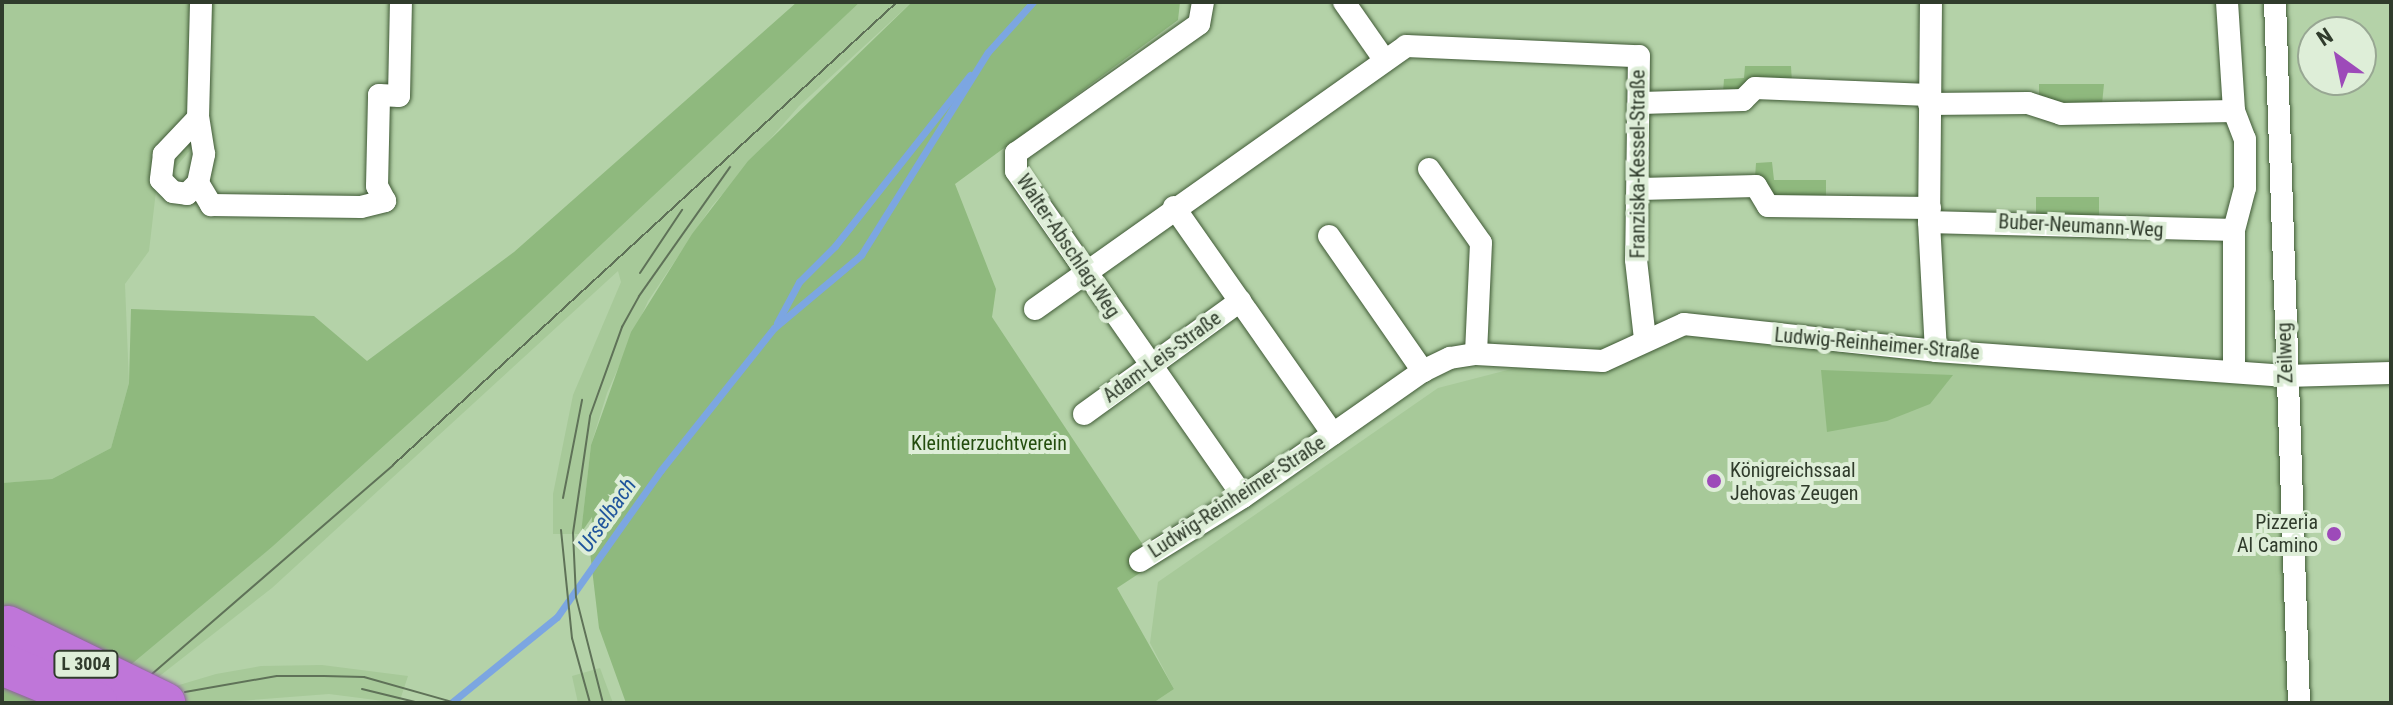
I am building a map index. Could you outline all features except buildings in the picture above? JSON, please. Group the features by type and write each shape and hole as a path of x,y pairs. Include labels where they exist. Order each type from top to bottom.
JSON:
{"highway":[{"name":"L 3004","path":"5,645 96,703"},
{"name":"L 3004","path":"5,645 164,703"}],"street":[{"path":"198,118 164,154 161,180 173,192 187,194 198,183 204,154 198,118 201,2"},
{"path":"198,183 211,205 361,207 385,201 377,186 379,95 399,96 401,2"},
{"name":"Walter-Abschlag-Weg","path":"1203,2 1199,24 1016,153 1016,171 1243,497"},
{"path":"1344,2 1383,58"},
{"path":"1931,2 1929,215 1936,351"},
{"path":"2227,2 2234,111 2245,139 2245,188 2234,230 2234,371"},
{"name":"Zeilweg","path":"2275,2 2299,703"},
{"name":"Franziska-Kessel-Straße","path":"1035,309 1383,58 1406,46 1639,56 1640,189 1636,260 1645,339"},
{"path":"1641,103 1743,100 1755,88 1929,100 2028,103 2061,114 2234,111"},
{"path":"1429,169 1481,243 1476,354"},
{"name":"Buber-Neumann-Weg","path":"1640,189 1756,186 1768,206 2234,230"},
{"path":"1174,207 1240,301"},
{"path":"1329,236 1423,371"},
{"name":"Ludwig-Reinheimer-Straße","path":"1240,301 1333,434"},
{"name":"Adam-Leis-Straße","path":"1084,414 1240,301"},
{"name":"Ludwig-Reinheimer-Straße","path":"1140,561 1243,497 1423,371 1450,358 1476,354 1603,361 1645,339 1684,324 1936,351 2286,376 2391,373"}],"shaded area":[{"path":"2,2 215,2 215,7 206,131 156,191 149,251 125,284 129,383 111,448 52,479 2,483"},
{"path":"860,2 912,2 799,106 712,206 648,301 607,393 591,445 581,534 553,534 553,494 573,395 621,282 618,271 272,588 129,700 216,674 261,666 322,665 408,676 399,703 329,694 214,703 79,703 272,547"},
{"path":"1682,325 2283,387 2294,703 1153,703 1174,689 1150,643 1158,582 1438,388"},
{"path":"600,668 613,703 578,703 572,676"}],"green space":[{"path":"797,2 860,2 460,377 272,547 134,662 79,703 2,703 2,483 52,479 111,448 129,383 131,309 314,316 367,361 514,252"},
{"name":"Kleintierzuchtverein","path":"912,2 1180,2 1178,20 955,184 996,289 992,317 1155,563 1117,588 1174,689 1153,703 626,703 599,628 590,552 592,517 581,533 591,445 631,332 692,234 748,161"},
{"path":"1745,66 1791,66 1792,83 1723,93 1724,79 1744,78"},
{"path":"2039,84 2104,84 2102,104 2058,107 2039,96"},
{"path":"1772,162 1774,180 1826,180 1826,199 1770,202 1755,178 1756,163"},
{"path":"2036,197 2099,197 2099,221 2036,214"},
{"path":"1821,370 1953,375 1930,404 1887,421 1827,432"}],"waterway":[{"name":"Urselbach","path":"451,703 557,617 661,470 774,328 861,255 988,52 1033,2"},
{"name":"Urselbach","path":"777,323 799,282 835,246 970,75"}],"tram line":[{"path":"152,674 393,465 897,2"},
{"path":"603,703 576,597 573,533 590,416 622,327 639,296 730,167"},
{"path":"640,273 682,210"},
{"path":"563,498 582,400"},
{"path":"561,530 572,638 590,703"},
{"path":"185,692 277,676 364,677 456,703"},
{"path":"362,689 419,703"}],"place":[{"name":"Königreichssaal Jehovas Zeugen","path":"1714,481"},
{"name":"Pizzeria Al Camino","path":"2334,534"}]}
